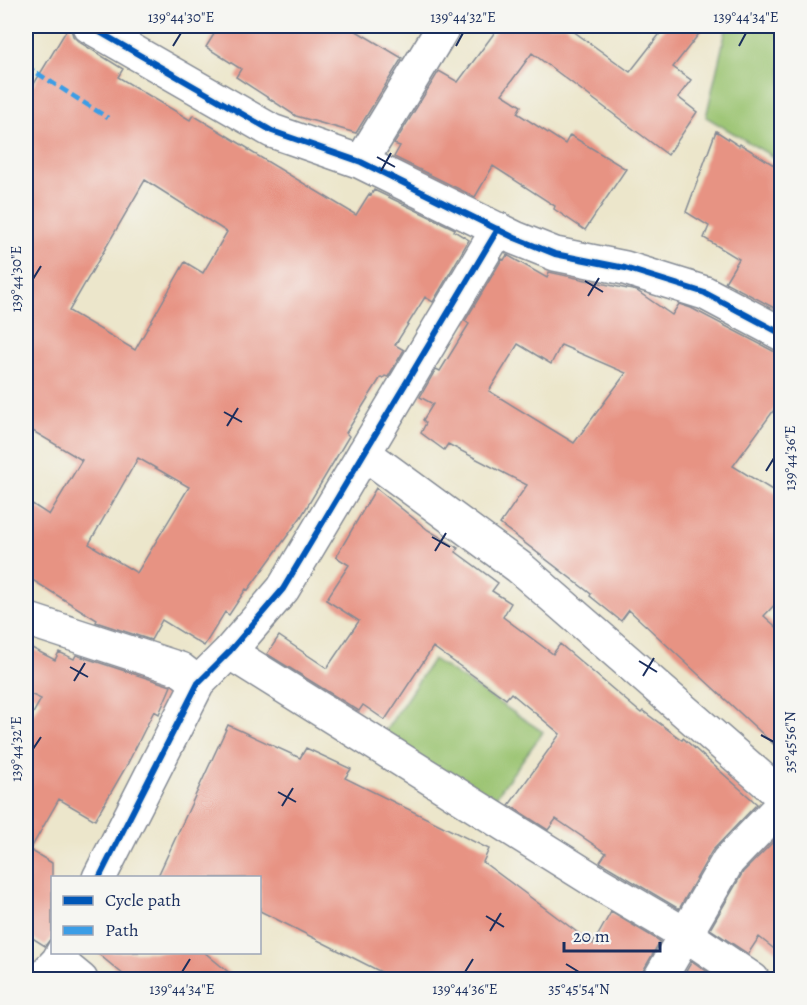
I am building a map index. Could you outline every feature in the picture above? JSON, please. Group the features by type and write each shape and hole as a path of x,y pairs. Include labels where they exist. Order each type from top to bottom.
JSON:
{"street":[{"path":"89,26 272,131 361,162 498,230 555,254 625,268 705,293 782,334"},
{"path":"361,162 444,26"},
{"path":"100,876 198,683 229,652 283,589 498,230"},
{"path":"364,453 519,567 782,796"},
{"path":"26,619 180,669 198,683"},
{"path":"229,652 598,883 685,934 753,980"},
{"path":"659,980 728,861 782,805"}],"green space":[{"path":"727,26 781,26 782,147 775,158 706,117"},
{"path":"433,659 543,732 492,802 382,736"}],"building":[{"path":"70,26 73,36 79,42 123,69 118,77 190,120 193,115 356,215 374,190 455,229 454,231 469,240 433,302 425,297 395,345 404,350 388,377 381,377 346,433 349,436 301,517 229,615 225,612 204,646 162,620 151,640 96,622 97,620 26,576 26,500 49,515 82,460 26,427 26,97","holes":["145,180 227,232 203,273 185,262 135,350 69,311","138,458 189,487 137,573 89,544"]},
{"path":"219,26 348,26 402,58 356,133 296,116 236,77 241,69 206,47"},
{"path":"495,26 566,26 630,72 666,26 705,26 673,67 691,80 678,97 697,112 668,155 532,53 502,94 521,106 517,113 565,144 570,135 626,169 585,230 554,209 555,206 493,166 475,197 394,157 400,146 394,144 439,71 458,82 498,28"},
{"path":"716,131 782,170 782,312 725,282 739,259 704,238 709,226 686,212"},
{"path":"507,255 547,278 549,272 637,291 672,315 679,304 691,308 773,351 782,353 782,399 733,466 782,496 782,582 775,593 779,600 764,616 782,632 782,752 629,610 621,621 590,596 591,594 500,524 527,485 448,444 444,450 421,433 426,423 423,420 433,404 420,397 436,369 440,371 469,324 465,321 502,259 504,260","holes":["518,344 551,364 561,345 626,373 574,443 489,391"]},
{"path":"376,488 428,530 458,548 456,552 498,583 492,591 511,603 503,617 553,654 560,644 641,713 643,711 682,740 683,738 757,804 712,851 679,909 600,862 606,853 556,819 548,830 509,805 560,734 511,693 506,699 433,647 385,720 363,705 359,711 267,654 279,636 327,668 359,621 326,600 349,565 336,557"},
{"path":"26,645 55,660 59,652 74,659 76,655 171,686 159,714 154,711 127,765 95,820 59,799 30,850 52,863 51,938 45,946 26,934 26,726 41,699 26,692"},
{"path":"228,725 300,758 306,748 351,769 345,778 489,849 483,862 593,944 611,912 660,941 640,980 397,980 261,912 261,876 158,876"},
{"path":"782,833 782,955 759,937 748,954 710,929 743,872"},
{"path":"98,954 206,954 238,980 130,980"},
{"path":"692,961 719,980 681,980"}],"marked path":[{"path":"26,66 108,118"}],"cycle path":[{"path":"89,26 272,131 361,162 515,238 555,254 625,268 705,293 782,334"},
{"path":"100,876 198,683 229,652 283,589 498,229"}]}
